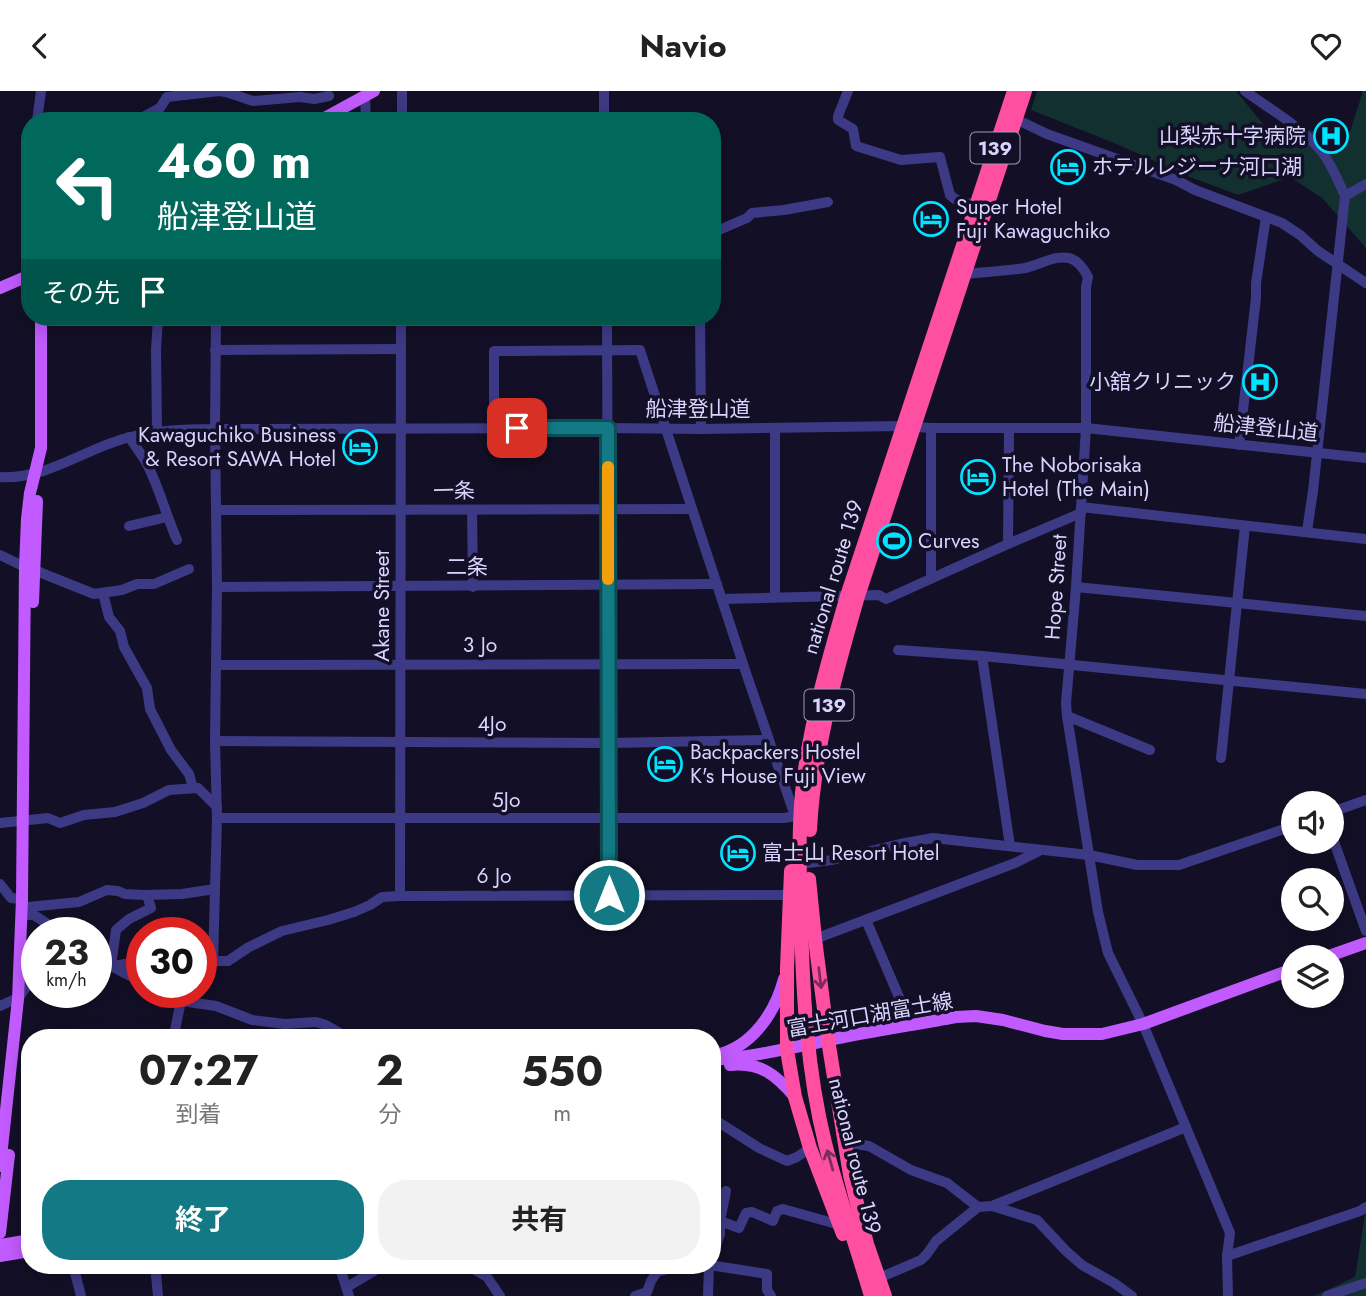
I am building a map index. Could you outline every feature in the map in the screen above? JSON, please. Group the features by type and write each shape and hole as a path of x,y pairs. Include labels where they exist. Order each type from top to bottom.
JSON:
{"highway":[{"name":"national route 139","path":"871,1296 825,1143 809,1056 799,858 802,794 813,725 828,659 964,274 1025,91"},
{"name":"national route 139","path":"909,426 976,206 1007,93"},
{"name":"national route 139","path":"852,596 824,724 811,817 808,863 828,1040 850,1174 867,1244 885,1296"},
{"path":"802,794 795,816 790,895 787,1050 795,1097 810,1148 851,1257 871,1296"}],"main road":[{"path":"342,112 369,94"},
{"path":"0,288 21,279"},
{"path":"27,917 30,569 38,492 36,473 41,448 41,326"},
{"path":"0,1166 26,907"},
{"path":"1344,951 1366,943"},
{"path":"721,1054 751,1037 766,1019 779,998 788,968"},
{"name":"富士河口湖富士線","path":"721,1058 787,1050 956,1017 976,1016 1003,1020 1045,1031 1102,1034 1143,1024 1281,973"},
{"path":"26,1029 28,1008"},
{"name":"富士河口湖富士線","path":"721,1063 735,1058"},
{"path":"721,1065 739,1064 760,1067 779,1079 795,1097"},
{"path":"0,1233 21,1065"},
{"path":"0,1245 21,1242"},
{"path":"0,1256 21,1252"}],"street":[{"path":"38,112 41,91"},
{"path":"153,112 160,108 167,94 219,91 253,101 300,97 314,99 330,93 337,112"},
{"path":"402,91 402,112"},
{"path":"604,91 604,112"},
{"path":"848,91 838,120 853,128 856,146 901,160 940,157 950,195 976,206"},
{"path":"1245,91 1301,131 1321,151 1345,196 1307,531"},
{"path":"367,112 369,94"},
{"path":"1024,123 1047,134 1177,180 1195,190 1282,223 1366,283"},
{"path":"1345,196 1366,184"},
{"path":"721,229 747,218 752,213 828,202"},
{"path":"1239,445 1266,216"},
{"name":"Hope Street","path":"964,274 1028,268 1054,258 1066,257 1079,264 1088,277 1086,428 1067,716 1098,912 1108,953 1143,1024 1230,1233 1227,1256 1228,1296"},
{"path":"157,326 157,431"},
{"path":"214,917 217,818 215,326"},
{"name":"Akane Street","path":"400,895 401,326"},
{"path":"607,326 609,895"},
{"path":"700,326 701,429"},
{"path":"215,350 401,349"},
{"path":"494,428 494,351 640,350 795,816"},
{"name":"船津登山道","path":"0,477 16,478 36,473 129,437 157,431 215,429 701,429 909,426 1086,428 1317,453 1365,461"},
{"path":"775,428 775,597"},
{"path":"931,428 931,579"},
{"path":"1008,544 1009,428"},
{"path":"129,437 147,462 177,540"},
{"name":"一条","path":"216,510 691,509"},
{"path":"472,510 472,587"},
{"path":"722,599 879,595 886,599 1081,510 1366,538"},
{"path":"129,526 167,517"},
{"path":"1221,758 1245,526"},
{"path":"0,555 88,592 103,593 137,584 154,584 189,569"},
{"name":"二条","path":"217,587 717,584"},
{"path":"1076,587 1366,616"},
{"path":"103,593 109,617 120,631 124,647 147,688 150,709 171,750 189,774 193,789"},
{"path":"898,650 1366,694"},
{"path":"982,656 1010,846"},
{"name":"3 Jo","path":"217,664 743,664"},
{"path":"1067,716 1150,750"},
{"name":"４Jo","path":"215,741 609,744 769,740"},
{"path":"0,823 48,818 60,823 84,815 115,812 143,803 169,790 198,788 217,807"},
{"path":"1344,808 1366,800"},
{"name":"５Jo","path":"217,818 609,819 795,816"},
{"path":"808,863 933,838 1089,855 1137,865 1179,865 1281,830"},
{"path":"815,939 1040,851"},
{"path":"1338,854 1366,931"},
{"path":"0,884 11,898 37,917"},
{"path":"26,907 79,902 107,890 147,895 215,889"},
{"path":"112,959 116,930 121,924 150,908 147,895"},
{"name":"6 Jo","path":"217,962 228,961 282,931 328,921 370,905 382,897 790,895"},
{"path":"866,920 911,1025"},
{"path":"0,1006 21,996"},
{"path":"217,1006 252,1020 285,1024 316,1022 333,1029"},
{"path":"175,1029 180,1008"},
{"path":"721,1124 759,1148 787,1161 810,1148"},
{"path":"879,1279 921,1260 936,1241 978,1207 992,1206 1186,1127"},
{"path":"846,1143 869,1146 911,1170 947,1183 978,1207"},
{"path":"721,1216 726,1191"},
{"path":"992,1206 1037,1220 1082,1265 1132,1296"},
{"path":"1227,1256 1360,1212 1366,1207"},
{"path":"721,1221 739,1228 746,1213 752,1212 773,1221 777,1211 783,1209 840,1225"},
{"path":"721,1267 767,1274 767,1290 771,1296"},
{"path":"75,1274 81,1296"},
{"path":"156,1274 158,1296"},
{"path":"342,1274 348,1291 372,1274"},
{"path":"481,1274 500,1296"},
{"path":"635,1296 647,1292 656,1274"},
{"path":"708,1296 709,1274"},
{"path":"1327,1296 1366,1283"}],"green space":[{"path":"1037,91 1236,91 1264,125 1349,135 1363,91 1366,91 1366,248 1322,198 1290,177 1238,195 1031,110"},
{"path":"1366,1208 1366,1296 1314,1296 1355,1277"}],"slow traffic":[{"path":"608,467 608,579"}],"place":[{"name":"山梨赤十字病院","path":"1331,136"},
{"name":"ホテルレジーナ河口湖","path":"1068,167"},
{"name":"Super Hotel Fuji Kawaguchiko","path":"931,219"},
{"name":"小舘クリニック","path":"1260,382"},
{"name":"Kawaguchiko Business & Resort SAWA Hotel","path":"360,447"},
{"name":"The Noborisaka Hotel (The Main)","path":"978,477"},
{"name":"Curves","path":"894,541"},
{"name":"Backpackers Hostel K's House Fuji View","path":"665,764"},
{"name":"富士山 Resort Hotel","path":"738,853"}],"route":[{"path":"517,428 608,428 609,895"}]}
